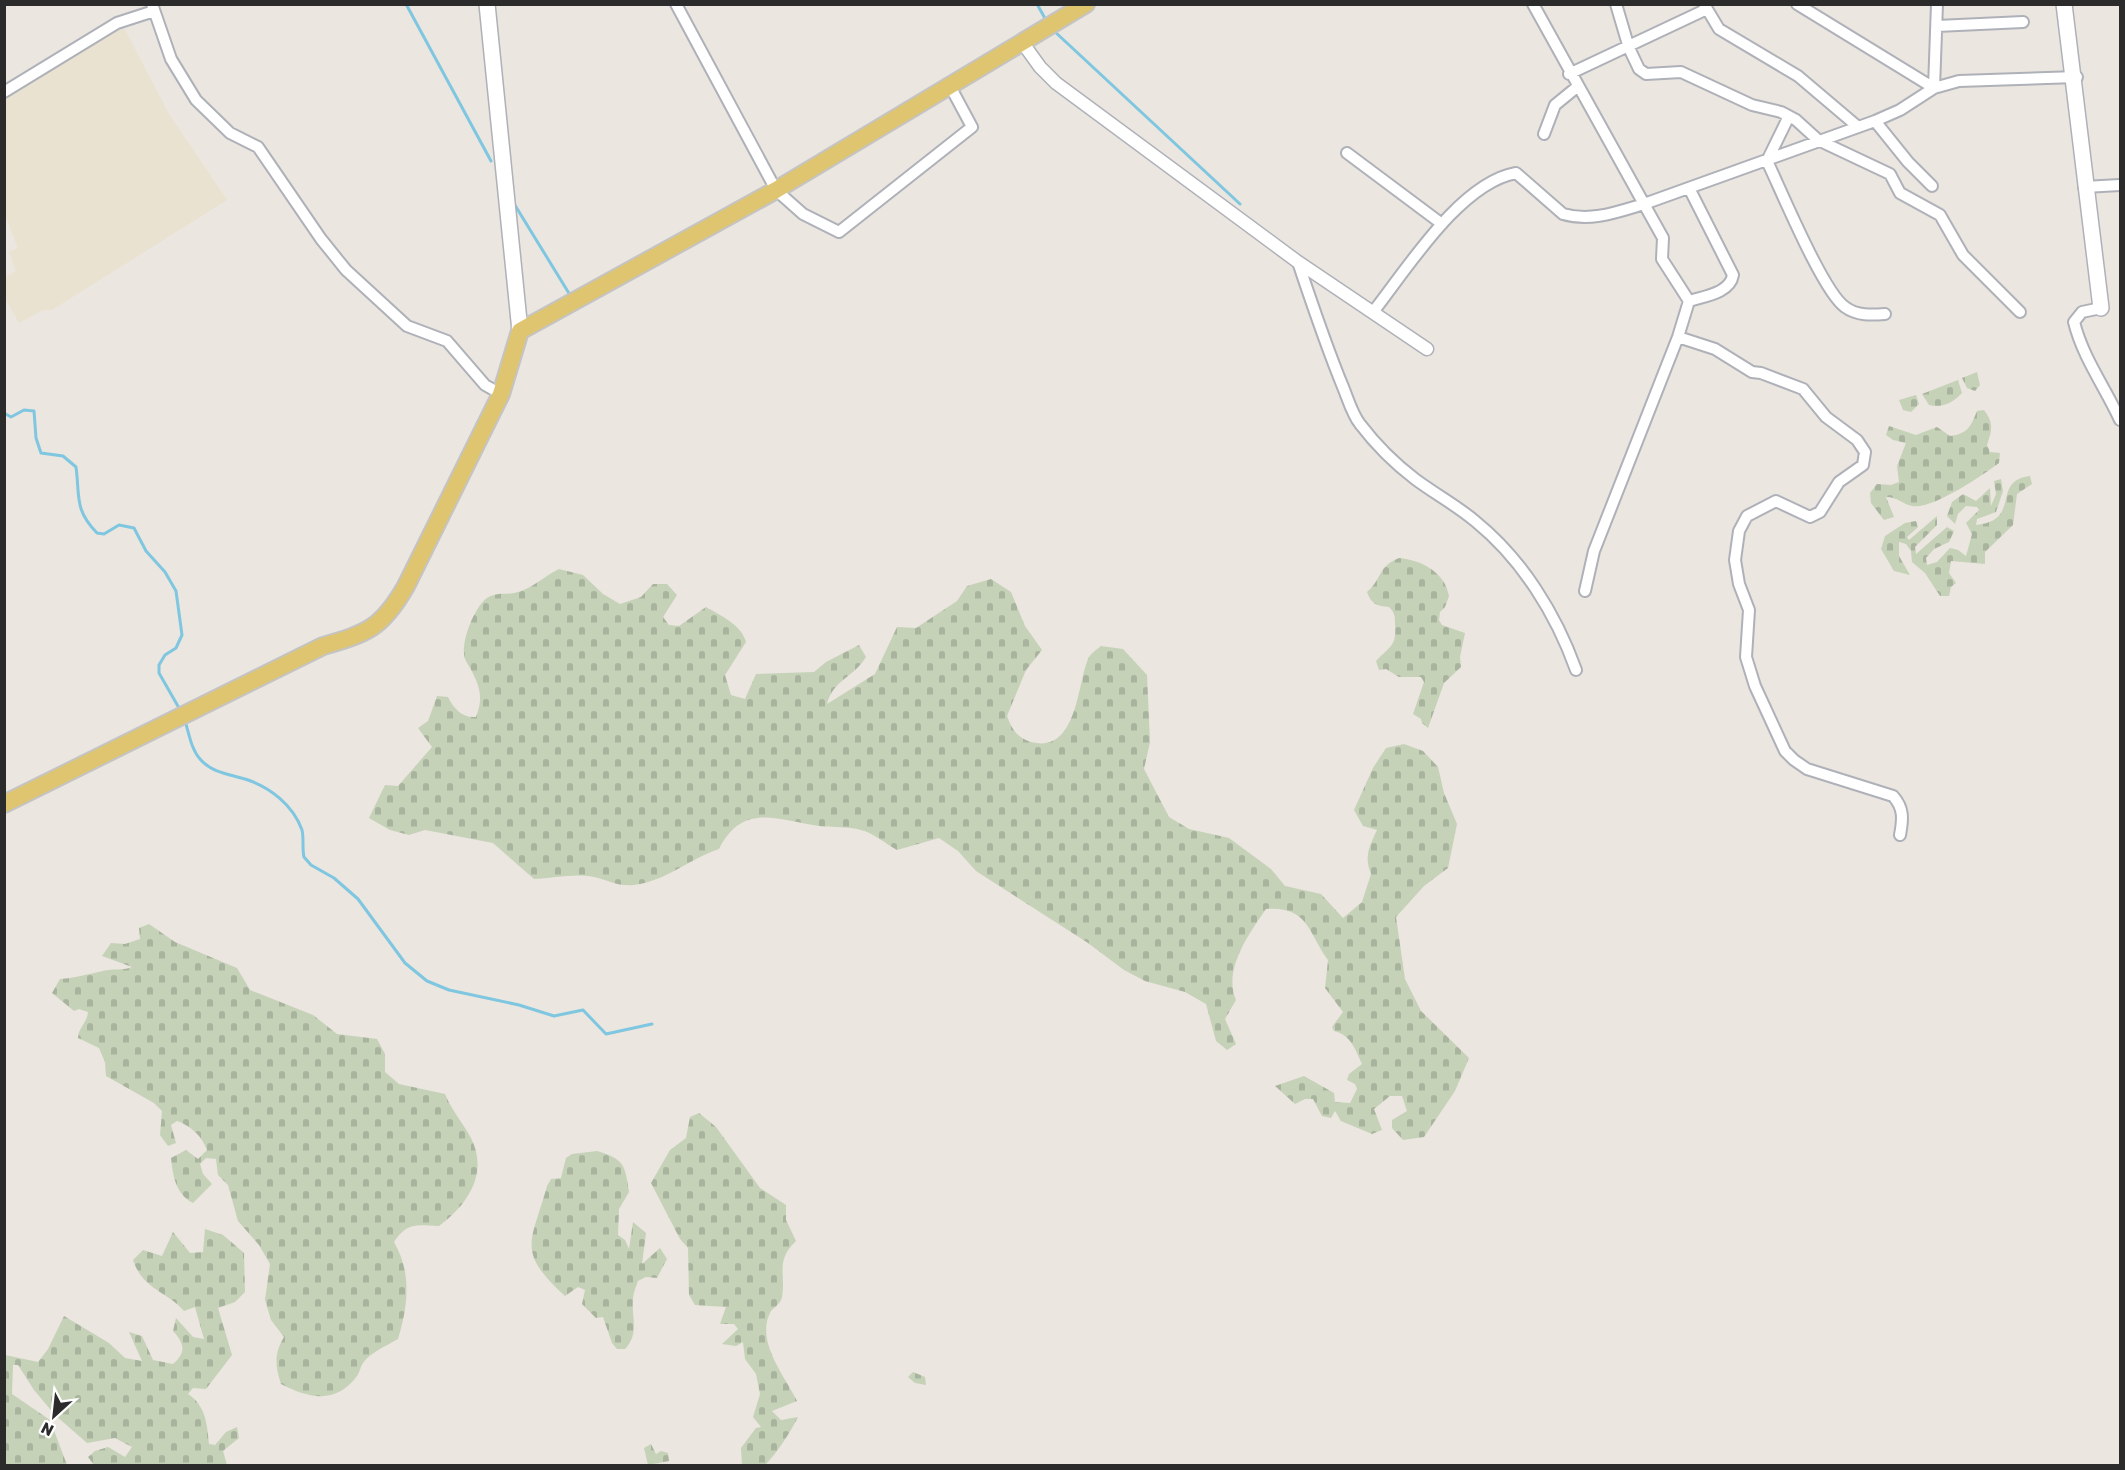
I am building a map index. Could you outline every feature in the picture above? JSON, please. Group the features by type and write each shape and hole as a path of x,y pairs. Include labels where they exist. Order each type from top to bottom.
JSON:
{"main road":[{"path":"4,804 323,646 372,630 395,606 501,394 520,331 487,4"},
{"path":"520,331 777,190 1086,4"},
{"path":"2064,4 2084,187 2101,308"}],"street":[{"path":"676,4 777,190 803,214 839,232 972,127 950,86"},
{"path":"1533,4 1569,74 1663,238 1662,259 1689,301 1678,337 1593,551 1585,591"},
{"path":"1616,4 1629,48 1639,69 1646,74 1682,72 1752,105 1789,116 1818,140 1890,174 1900,193 1940,215 1963,255 2020,312"},
{"path":"1797,4 1934,88"},
{"path":"1934,88 1937,4"},
{"path":"1569,74 1629,48 1706,7 1719,29 1798,76 1857,126"},
{"path":"4,92 117,23 153,8 171,59 196,100 230,133 258,147 321,239 346,270 407,326 447,341 485,384 501,394"},
{"path":"1937,26 2023,22"},
{"path":"1022,42 1040,67 1056,83 1298,262 1427,349"},
{"path":"1373,312 1461,203 1506,175 1516,173 1563,214 1572,217 1606,215 1644,204 1875,121 1900,110 1934,88 1959,81 2077,76"},
{"path":"1544,134 1555,105 1577,87"},
{"path":"1767,161 1789,116"},
{"path":"1875,121 1908,162 1932,186"},
{"path":"1347,153 1442,224"},
{"path":"1767,161 1814,258 1843,306 1857,313 1885,314"},
{"path":"2084,187 2121,185"},
{"path":"1689,188 1733,275 1732,283 1727,288 1689,301"},
{"path":"1298,262 1326,345 1358,422 1384,453 1497,539 1522,569 1544,603 1565,638 1576,670"},
{"path":"2101,308 2082,312 2074,322 2091,367 2104,385 2121,420"},
{"path":"1678,337 1715,349 1752,372 1761,373 1803,389 1826,417 1857,440 1865,452 1863,465 1839,482 1820,512 1810,517 1776,501 1747,516 1739,531 1736,560 1739,584 1749,610 1746,657 1755,686 1785,751 1807,769 1893,796 1900,804 1903,818 1900,835"}],"shaded area":[{"path":"122,24 169,114 227,200 52,310 43,310 19,323 5,298 5,277 16,271 9,252 18,248 5,215 5,96"}],"green space":[{"path":"1977,372 1980,385 1975,391 1967,388 1962,378"},
{"path":"1958,380 1962,393 1947,404 1929,405 1922,394"},
{"path":"1916,395 1919,404 1911,412 1903,410 1899,400"},
{"path":"1984,410 1991,427 1987,445 1990,452 2000,453 1999,463 1957,491 1932,503 1912,506 1886,497 1894,517 1884,520 1871,503 1870,493 1877,484 1891,485 1899,482 1897,466 1906,443 1893,440 1886,435 1889,426 1916,435 1937,427 1950,436 1956,435 1971,425 1977,411"},
{"path":"2030,476 2032,484 2017,494 2013,525 1985,552 1985,564 1951,561 1949,573 1956,583 1951,587 1949,596 1940,596 1925,573 1912,562 1911,551 1906,544 1899,542 1899,556 1910,575 1894,571 1881,549 1885,536 1905,523 1916,521 1918,527 1907,537 1909,540 1937,516 1937,525 1915,547 1916,554 1947,527 1954,531 1949,542 1934,549 1926,558 1927,565 1937,562 1950,548 1966,556 1972,534 1966,523 1979,510 1977,507 1966,506 1958,514 1955,524 1947,516 1952,502 1963,494 1976,501 1990,488 1991,506 1996,494 1994,481 2001,479 2003,491 1996,512 1977,519 1976,525 1990,522 1999,516 2003,509 2011,485 2018,479"},
{"path":"1399,558 1416,561 1431,569 1443,580 1449,596 1445,607 1440,612 1439,620 1442,625 1465,633 1460,657 1461,667 1444,683 1428,728 1421,719 1413,714 1424,682 1421,677 1399,677 1386,669 1379,670 1376,661 1394,641 1395,617 1389,607 1373,602 1367,592 1383,569"},
{"path":"559,569 583,575 603,594 620,604 641,597 653,584 667,584 677,595 663,617 669,625 679,626 706,607 730,621 740,630 746,642 725,675 731,695 745,699 756,674 814,672 826,662 859,645 866,657 834,689 827,704 875,674 897,627 916,628 957,601 967,586 991,579 1011,592 1025,626 1042,650 1026,670 1007,716 1018,735 1031,742 1046,743 1058,738 1073,715 1090,655 1101,646 1123,649 1147,675 1150,742 1144,769 1169,817 1189,829 1229,838 1271,869 1285,886 1321,894 1343,918 1362,902 1371,874 1368,852 1377,830 1363,826 1354,810 1373,768 1386,748 1404,744 1423,751 1438,767 1444,793 1457,824 1448,868 1424,886 1396,917 1405,979 1421,1011 1469,1058 1455,1091 1424,1137 1403,1140 1392,1128 1392,1120 1407,1111 1402,1096 1390,1096 1374,1109 1382,1130 1372,1134 1341,1121 1335,1111 1331,1118 1322,1116 1313,1099 1305,1099 1295,1104 1275,1086 1304,1076 1334,1093 1335,1102 1350,1103 1357,1089 1355,1084 1347,1080 1349,1074 1362,1064 1348,1039 1334,1031 1332,1027 1343,1012 1325,988 1328,960 1306,923 1291,912 1280,909 1266,909 1239,953 1233,977 1236,1000 1225,1019 1236,1044 1227,1050 1216,1041 1206,1004 1185,992 1145,981 1124,970 1088,943 976,871 958,851 939,838 897,850 870,833 856,829 819,826 775,818 750,819 728,834 719,849 657,879 629,885 587,876 534,879 493,843 425,830 409,835 390,830 369,818 385,785 398,786 432,747 418,728 428,721 437,696 448,697 459,712 476,717 480,702 479,688 466,661 464,647 473,618 482,603 494,595 526,589"},
{"path":"149,924 175,942 237,968 250,990 313,1015 337,1034 377,1039 385,1054 385,1072 399,1084 445,1094 471,1138 478,1164 472,1188 466,1198 439,1226 413,1226 403,1231 394,1242 404,1266 406,1278 406,1302 398,1339 366,1359 349,1385 331,1395 301,1393 281,1384 276,1360 284,1337 271,1320 265,1300 270,1264 259,1245 238,1221 228,1185 218,1175 216,1159 206,1158 200,1164 203,1174 212,1184 193,1203 179,1190 174,1178 171,1158 186,1150 198,1159 207,1150 202,1140 191,1129 177,1121 171,1125 176,1143 168,1146 160,1135 162,1111 154,1103 106,1076 105,1062 99,1048 78,1038 88,1012 79,1009 74,1011 52,993 60,979 132,967 102,956 111,943 125,944 140,939 139,928"},
{"path":"699,1113 716,1127 760,1188 786,1205 786,1220 796,1241 783,1261 781,1300 770,1313 766,1326 774,1360 797,1401 772,1411 781,1420 798,1417 783,1442 765,1465 742,1465 741,1448 756,1428 761,1427 753,1417 760,1394 756,1374 745,1359 743,1342 736,1346 722,1344 738,1329 734,1324 720,1324 726,1307 695,1305 689,1295 688,1248 680,1239 651,1183 670,1150 686,1138 690,1117"},
{"path":"597,1151 618,1161 626,1176 629,1192 619,1209 618,1235 625,1240 629,1249 633,1222 646,1233 642,1264 660,1248 667,1259 657,1278 646,1277 638,1281 633,1297 634,1331 625,1349 617,1349 612,1343 603,1317 596,1318 582,1304 585,1290 578,1287 565,1296 550,1281 539,1268 532,1246 536,1221 551,1179 561,1178 566,1158 572,1154"},
{"path":"205,1229 223,1235 244,1253 245,1292 235,1302 218,1308 232,1355 206,1389 193,1388 188,1394 202,1410 209,1444 215,1445 226,1432 237,1427 239,1438 223,1451 227,1465 94,1465 88,1457 95,1451 108,1447 125,1457 132,1447 115,1438 87,1443 55,1415 34,1390 18,1365 13,1365 12,1394 50,1420 67,1465 5,1465 5,1355 38,1362 48,1349 64,1316 109,1343 125,1358 142,1361 129,1332 142,1336 153,1360 173,1364 182,1351 182,1344 173,1331 176,1318 193,1337 204,1339 195,1307 184,1311 143,1278 133,1260 143,1250 162,1256 173,1232 190,1253 203,1252"},
{"path":"913,1372 925,1377 926,1385 915,1383 908,1377"},
{"path":"651,1444 656,1454 661,1451 668,1453 669,1461 648,1465 644,1448"}],"waterway":[{"path":"406,4 491,161"},
{"path":"1037,4 1047,22"},
{"path":"1053,30 1240,204"},
{"path":"513,202 570,295"},
{"path":"4,413 11,417 24,410 34,411 36,438 41,453 63,456 76,467 79,502 90,525 97,533 104,534 119,525 134,528 146,551 165,572 176,591 182,635 176,648 165,655 159,665 159,673 179,708"},
{"path":"185,721 194,751 205,764 215,770 254,782 272,792 287,805 302,830 304,857 311,865 334,878 358,899 405,963 427,981 449,990 519,1005 554,1016 583,1010 606,1034 652,1024"}]}
